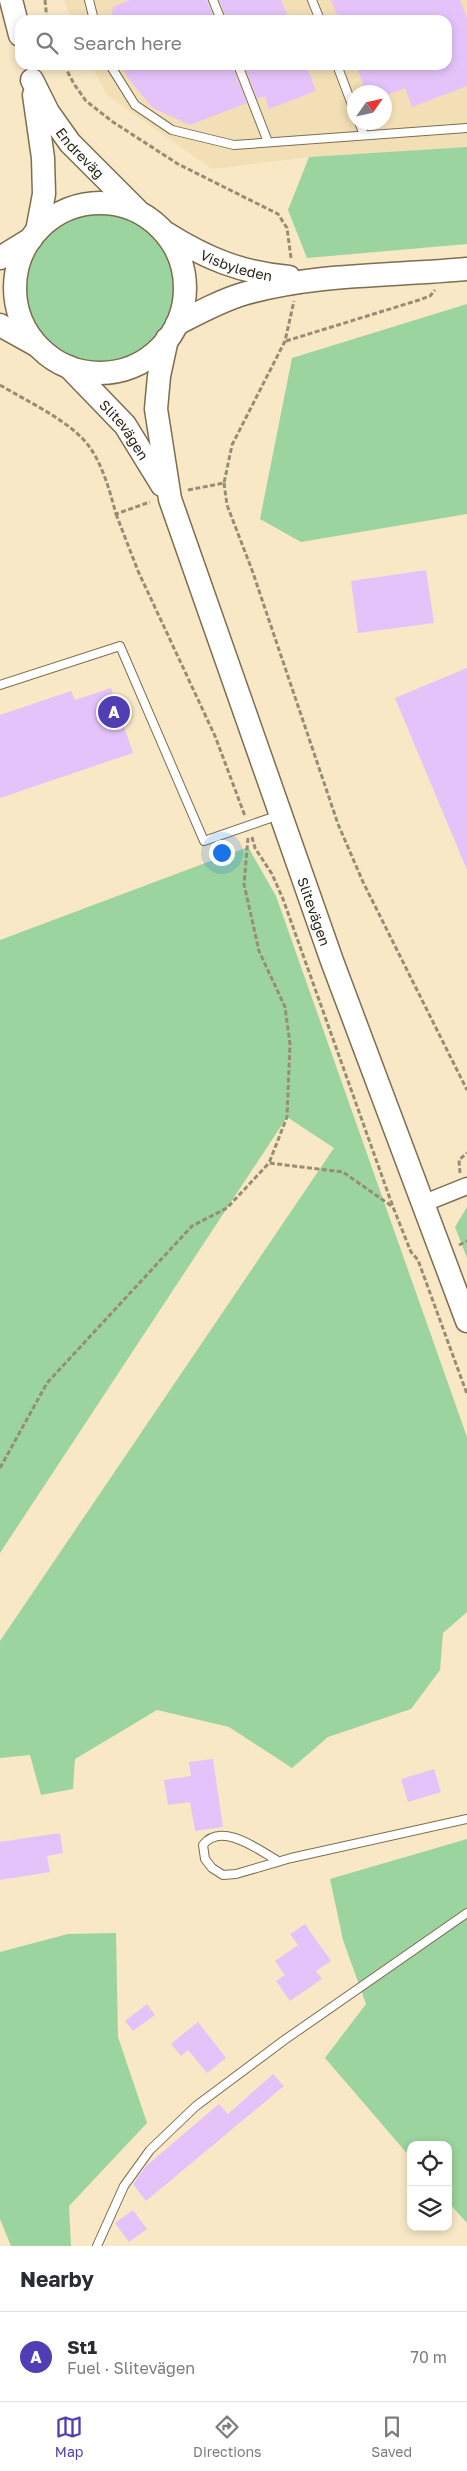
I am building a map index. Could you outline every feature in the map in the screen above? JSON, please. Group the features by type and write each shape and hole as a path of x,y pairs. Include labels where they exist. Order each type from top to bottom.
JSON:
{"main road":[{"path":"11,0 15,16"},
{"name":"Endreväg","path":"30,72 48,112 70,143 141,214"},
{"name":"Endreväg","path":"30,72 43,158 44,194 34,235"},
{"path":"0,258 34,235 59,214 86,205 114,204 141,214 163,231 178,254 184,280 184,298 172,332 148,358 123,369 96,372 69,367 53,358 39,346 0,325"},
{"name":"Visbyleden","path":"163,231 206,256 234,268 268,275 315,279"},
{"path":"34,235 19,265 16,294 23,322 39,346"},
{"name":"Visbyleden","path":"172,332 241,294 271,286 315,279 467,269"},
{"name":"Slitevägen","path":"172,332 159,376 156,409 170,497 279,815 467,1321"},
{"name":"Slitevägen","path":"69,367 124,424 170,497"}],"street":[{"path":"422,1204 467,1186"}],"lane":[{"path":"89,0 93,15"},
{"path":"213,0 219,15"},
{"path":"312,0 318,15"},
{"path":"113,70 135,105 172,130 234,145 467,128"},
{"path":"240,70 268,142"},
{"path":"339,70 347,91"},
{"path":"362,130 364,135"},
{"path":"0,685 120,646 204,840 249,827 279,815"},
{"path":"278,1861 239,1841 222,1835 208,1839 203,1845 205,1859 212,1868 224,1876 278,1861 467,1819"},
{"path":"97,2246 124,2186 150,2150 196,2106 283,2041 467,1913"}],"path":[{"path":"45,0 46,15"},
{"path":"67,70 80,93 100,112 178,164 278,214 287,228 291,258"},
{"path":"285,341 430,296 436,289 443,271"},
{"path":"294,298 285,341 232,445 224,483 227,505 252,570 338,824 363,882 467,1090"},
{"path":"0,385 63,423 83,439 91,449 106,480 116,514 138,571 215,736 255,848 272,874 284,899 393,1207 411,1252 418,1260 467,1394"},
{"path":"116,514 224,483"},
{"path":"0,1468 48,1383 192,1226 227,1208 270,1163 287,1117 290,1044 285,1007 259,951 244,884 249,827"},
{"path":"270,1163 343,1172 393,1207"}],"shaded area":[{"path":"64,0 467,0 467,147 309,157 212,169 107,95 94,70 452,70 452,15 69,15"}],"green space":[{"path":"467,147 467,244 307,258 288,210 309,157"},
{"path":"101,212 130,218 154,234 170,258 176,287 170,316 154,340 130,356 101,362 72,356 48,340 32,316 26,287 32,258 48,234 72,218"},
{"path":"467,304 467,514 301,542 260,519 292,358"},
{"path":"248,847 276,896 467,1437 467,1612 443,1633 440,1670 411,1709 328,1737 292,1768 229,1727 157,1710 75,1759 73,1789 41,1795 30,1755 0,1758 0,1641 334,1148 287,1117 0,1553 0,940"},
{"path":"467,1207 467,1258 455,1227"},
{"path":"467,1839 467,2223 452,2206 452,2141 407,2141 407,2153 325,2058 366,2004 343,1940 330,1879"},
{"path":"116,1933 118,2037 147,2123 69,2206 71,2246 11,2246 0,2219 0,1952 68,1934"}],"building":[{"path":"130,0 207,0 213,15 112,15 113,7"},
{"path":"219,0 281,0 287,15 225,15"},
{"path":"331,0 460,0 467,18 467,86 412,107 405,88 392,93 392,85 363,85 358,70 452,70 452,15 337,15"},
{"path":"124,70 234,70 247,103 190,125 153,108 127,77"},
{"path":"246,70 308,70 316,91 269,109 265,96 257,99"},
{"path":"426,570 434,623 358,633 351,581"},
{"path":"467,668 467,870 395,698"},
{"path":"111,688 133,753 0,798 0,715 71,691 75,700"},
{"path":"213,1759 223,1827 195,1831 190,1802 168,1805 164,1780 191,1776 189,1762"},
{"path":"434,1769 441,1792 408,1802 401,1779"},
{"path":"60,1833 63,1853 47,1856 50,1872 0,1880 0,1842"},
{"path":"305,1924 331,1961 316,1971 322,1979 290,2001 276,1981 285,1975 275,1961 298,1945 290,1934"},
{"path":"147,2004 155,2015 133,2031 125,2021"},
{"path":"198,2022 226,2058 207,2073 188,2050 181,2056 171,2044"},
{"path":"273,2074 284,2086 146,2201 133,2184 146,2166 219,2104 228,2114"},
{"path":"133,2210 147,2229 129,2242 115,2223"}],"place":[{"name":"St1","path":"114,712"}]}
